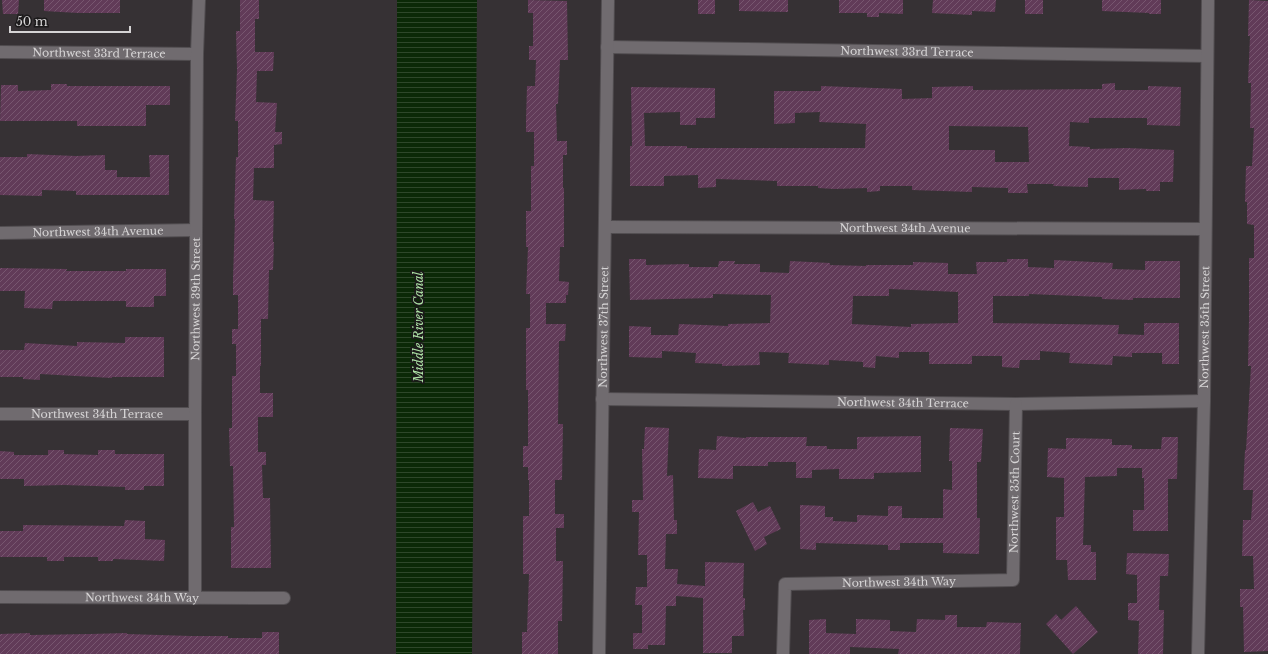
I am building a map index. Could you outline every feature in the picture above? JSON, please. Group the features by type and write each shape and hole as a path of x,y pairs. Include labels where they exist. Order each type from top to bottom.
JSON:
{"street":[{"name":"Northwest 39th Street","path":"195,598 197,54 199,0"},
{"name":"Northwest 37th Street","path":"599,654 608,0"},
{"name":"Northwest 35th Street","path":"1198,654 1204,401 1208,0"},
{"name":"Northwest 33rd Terrace","path":"607,47 1207,56"},
{"name":"Northwest 33rd Terrace","path":"0,52 197,54"},
{"name":"Northwest 34th Avenue","path":"605,227 1206,229"},
{"name":"Northwest 34th Avenue","path":"0,232 196,230"},
{"name":"Northwest 34th Terrace","path":"602,398 1016,404 1204,401"},
{"name":"Northwest 35th Court","path":"1013,580 1016,404"},
{"name":"Northwest 34th Terrace","path":"0,414 195,414"},
{"name":"Northwest 34th Way","path":"783,654 785,584 1013,580"},
{"name":"Northwest 34th Way","path":"0,597 284,598"}],"water":[{"name":"Middle River Canal","path":"397,0 477,0 472,654 396,654"}],"building":[{"path":"2,0 19,0 18,14 3,14"},
{"path":"44,0 120,0 120,13 44,11"},
{"path":"240,0 259,0 259,19 255,19 255,52 274,52 273,71 257,71 256,102 277,103 275,132 282,132 282,144 274,145 274,168 254,168 253,200 274,201 273,270 269,270 268,319 261,319 260,366 260,393 273,393 273,417 258,417 258,452 266,452 266,465 262,465 263,498 270,498 271,568 231,568 231,527 234,527 233,466 230,466 229,428 232,428 232,376 236,376 236,344 232,344 232,329 238,329 238,295 233,295 233,278 236,157 238,157 238,121 235,121 237,70 236,31 240,31"},
{"path":"528,0 567,1 568,60 560,60 558,104 556,104 557,141 567,141 567,155 563,155 564,247 560,247 559,281 569,282 566,303 546,303 546,324 566,324 565,341 559,341 558,424 563,424 562,480 555,480 555,514 564,514 564,528 556,528 556,561 563,561 562,621 558,621 558,654 522,654 522,632 527,632 529,574 523,574 523,516 529,516 528,467 523,467 523,446 528,446 526,328 530,328 530,294 526,294 528,247 526,247 526,211 531,211 531,166 534,166 534,132 526,132 526,120 527,86 535,86 536,60 529,60 529,46 533,46 533,13 528,13"},
{"path":"698,0 715,0 715,14 698,14"},
{"path":"739,0 788,0 788,12 739,11"},
{"path":"839,0 903,0 903,14 879,13 879,17 867,17 867,13 839,13"},
{"path":"933,0 996,0 995,12 972,11 972,15 932,13"},
{"path":"1025,0 1043,0 1043,14 1025,14"},
{"path":"1102,0 1161,0 1161,14 1102,11"},
{"path":"1249,0 1268,1 1268,651 1244,652 1243,607 1240,607 1240,589 1254,589 1253,556 1242,556 1243,520 1251,520 1253,490 1243,490 1251,366 1248,366 1249,258 1254,258 1254,225 1247,224 1247,202 1245,202 1246,166 1252,166 1254,128 1250,128 1251,83 1248,83 1250,36 1248,36"},
{"path":"1115,83 1115,90 1148,90 1148,86 1181,87 1180,126 1147,125 1147,118 1089,118 1089,123 1070,122 1069,146 1090,147 1090,149 1127,148 1174,150 1173,182 1160,182 1160,191 1146,191 1146,189 1119,190 1119,178 1088,178 1088,187 1053,186 1054,184 1027,184 1028,193 1008,193 1008,188 972,187 972,192 912,190 912,186 880,186 880,191 867,192 867,188 834,189 818,188 818,186 777,186 777,181 716,179 716,187 698,188 698,175 664,176 664,186 630,186 630,146 632,146 631,87 715,88 715,118 696,118 696,125 680,125 680,112 644,113 645,146 687,146 687,148 865,148 866,124 819,122 820,112 795,113 795,123 774,124 774,91 821,91 821,86 902,89 902,99 932,98 932,87 973,86 973,90 1102,89 1102,84","holes":["949,126 1028,127 1029,162 995,162 995,150 949,150"]},
{"path":"51,84 67,84 67,86 170,86 170,105 146,105 146,126 77,126 77,121 0,121 1,85 18,85 18,91 51,90"},
{"path":"27,154 76,156 105,155 105,170 117,170 117,177 150,177 149,155 169,155 169,195 76,195 76,191 42,190 42,196 0,195 0,157 27,157"},
{"path":"629,259 646,259 646,265 689,264 689,267 718,267 719,261 735,261 734,264 760,264 760,272 789,273 790,261 830,263 830,265 866,266 913,265 913,262 948,263 948,274 977,274 976,262 1007,262 1007,259 1028,259 1028,267 1054,268 1054,260 1113,263 1112,269 1145,270 1145,261 1180,261 1180,298 1133,298 1133,300 1102,299 1102,297 1029,294 1029,296 993,296 993,323 1119,325 1118,334 1144,335 1144,323 1179,323 1179,364 1162,364 1162,353 1132,353 1132,357 1113,356 1112,365 1069,363 1070,353 1040,351 1040,360 1020,360 1019,368 1002,367 1002,356 972,356 972,364 929,364 929,352 899,352 899,358 876,356 875,368 863,367 863,362 829,360 829,365 788,363 789,353 759,352 760,365 722,366 722,364 695,363 696,353 662,351 662,358 629,357 629,326 651,327 651,335 678,335 679,324 728,326 728,324 770,323 771,295 713,294 713,298 630,300","holes":["889,289 958,292 958,323 911,324 911,327 852,324 853,296 889,296"]},
{"path":"0,268 67,269 66,271 166,269 166,296 154,296 154,307 126,307 126,301 53,301 52,309 24,308 25,291 0,291"},
{"path":"125,337 164,337 164,377 112,378 40,374 40,380 23,379 23,377 0,377 0,350 24,350 25,343 77,346 77,342 125,343"},
{"path":"645,427 669,428 667,476 673,475 674,520 677,520 677,534 666,534 665,569 678,569 677,584 705,586 705,562 744,563 744,636 732,636 732,653 703,653 703,598 676,596 676,606 666,606 665,645 648,645 648,649 633,649 633,633 642,633 642,605 635,605 636,587 647,587 647,555 638,555 639,512 632,512 632,500 643,500 642,449 644,449"},
{"path":"950,428 983,429 981,462 977,462 977,518 980,518 979,554 943,553 943,543 900,543 900,550 888,550 888,545 816,543 816,550 800,549 800,505 825,506 825,517 833,517 833,521 857,522 857,515 888,516 888,506 902,506 902,518 943,518 943,489 952,490 952,461 949,461"},
{"path":"717,436 746,438 807,437 806,446 827,446 827,449 857,449 857,437 921,436 921,472 874,473 874,479 839,479 839,469 812,470 812,478 796,478 796,462 768,462 768,466 733,466 733,479 698,478 699,449 716,450"},
{"path":"1162,437 1178,437 1177,479 1168,479 1168,531 1133,531 1133,510 1144,510 1144,478 1142,478 1142,468 1117,468 1117,476 1085,477 1083,545 1091,545 1091,552 1096,552 1096,580 1068,580 1067,560 1056,560 1056,517 1064,517 1064,478 1047,477 1048,448 1066,449 1066,438 1112,439 1112,445 1132,445 1132,449 1161,449"},
{"path":"48,450 64,450 64,454 98,455 98,450 115,450 115,454 164,454 164,486 144,486 144,490 125,490 125,487 64,485 24,486 24,479 0,479 0,451 14,452 14,455 48,455"},
{"path":"753,502 758,512 770,506 781,529 764,537 767,544 755,551 736,511"},
{"path":"125,520 145,521 145,539 165,540 164,561 113,559 113,561 98,561 98,557 64,557 64,561 47,561 47,557 0,557 0,531 23,531 23,525 124,526"},
{"path":"1127,553 1169,554 1168,576 1160,576 1159,610 1164,610 1163,654 1138,654 1139,621 1128,620 1128,603 1137,603 1137,575 1126,574"},
{"path":"1076,606 1098,632 1073,654 1046,624 1056,614 1061,620"},
{"path":"945,615 957,615 957,627 986,627 987,622 1021,623 1020,654 898,654 899,649 850,647 850,654 809,654 809,620 826,619 826,633 856,634 856,619 890,620 890,631 916,632 917,619 945,620"},
{"path":"262,632 279,632 279,654 0,654 0,634 30,633 30,635 127,633 228,636 228,638 262,638"}]}
